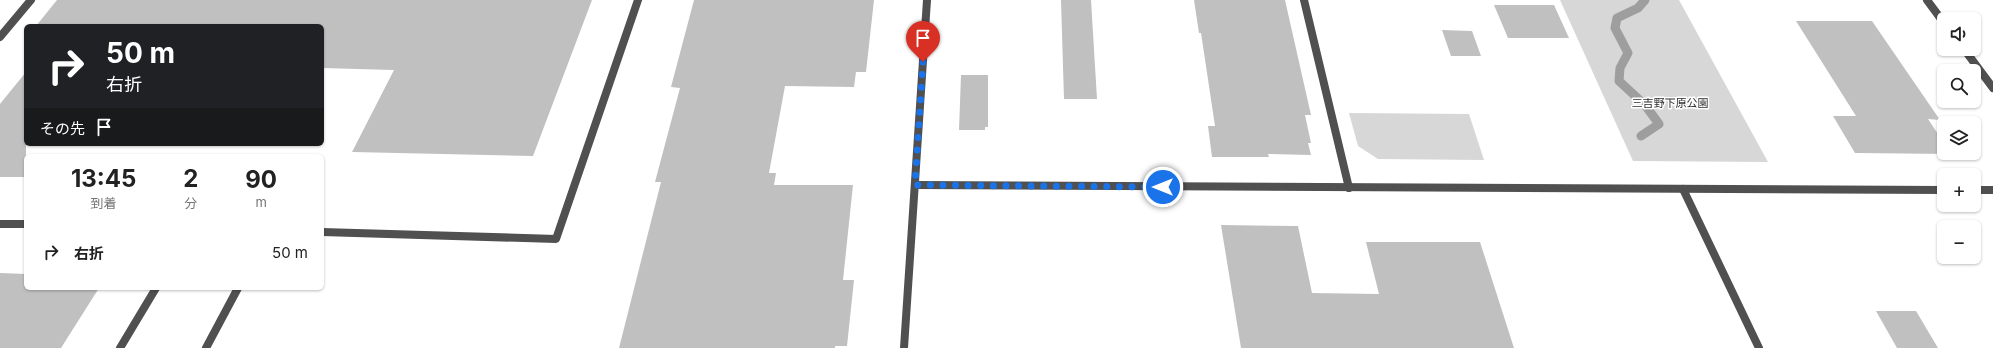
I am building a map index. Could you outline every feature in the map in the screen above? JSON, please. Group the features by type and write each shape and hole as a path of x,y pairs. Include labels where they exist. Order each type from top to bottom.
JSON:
{"street":[{"path":"0,37 31,0"},
{"path":"324,232 556,239 638,0"},
{"path":"904,348 927,0"},
{"path":"1304,0 1349,188"},
{"path":"1927,0 1937,14"},
{"path":"1969,56 1993,88"},
{"path":"915,185 1937,190"},
{"path":"1683,189 1759,348"},
{"path":"1981,190 1993,190"},
{"path":"0,224 24,224"},
{"path":"120,348 155,290"},
{"path":"206,348 237,290"}],"green space":[{"name":"三吉野下原公園","path":"1560,0 1679,0 1768,162 1633,161"},
{"path":"1349,113 1469,114 1484,160 1378,159 1358,146"}],"building":[{"path":"57,0 592,0 533,156 352,152 394,70 324,68 324,24 38,24"},
{"path":"694,0 874,0 866,72 856,72 854,87 785,86 769,173 776,173 774,185 853,185 843,280 854,280 847,346 835,346 835,348 619,348 661,182 655,182 680,88 671,87"},
{"path":"1061,0 1091,0 1097,99 1064,99"},
{"path":"1194,0 1285,0 1311,115 1305,115 1311,143 1308,143 1311,155 1268,154 1269,157 1212,157 1208,126 1215,126 1201,33 1199,33"},
{"path":"1494,5 1554,5 1569,38 1508,38"},
{"path":"1796,21 1872,21 1937,116 1937,120 1928,119 1937,132 1937,154 1855,153 1833,116 1856,116"},
{"path":"1442,30 1472,31 1481,56 1451,56"},
{"path":"24,74 24,146 26,146 26,154 24,154 24,177 0,177 0,104"},
{"path":"961,75 988,75 988,127 985,127 985,130 959,130"},
{"path":"1221,225 1298,226 1312,293 1379,294 1366,242 1480,242 1514,348 1241,348"},
{"path":"0,273 24,274 24,290 98,290 61,348 0,348"},
{"path":"1876,311 1916,311 1938,348 1897,348"}],"waterway":[{"path":"1641,136 1659,124 1645,105 1619,81 1620,68 1628,53 1615,28 1617,18 1638,8 1645,0"}],"route":[{"path":"923,62 915,185 1163,187"}]}
